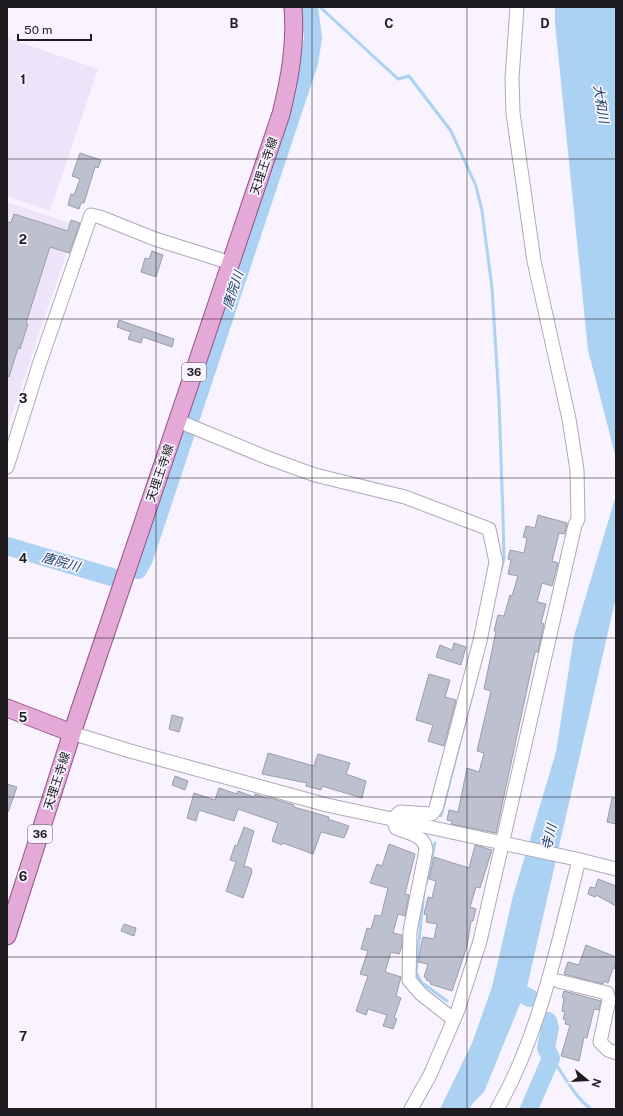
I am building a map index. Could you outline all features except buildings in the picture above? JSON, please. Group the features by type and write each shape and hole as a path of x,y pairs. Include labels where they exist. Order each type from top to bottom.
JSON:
{"main road":[{"name":"天理王寺線","path":"7,936 72,733 281,114 290,79 293,50 293,7"},
{"path":"7,708 72,733"}],"street":[{"path":"411,1109 430,1075 454,1019 480,941 504,843 575,525 578,519 577,470 569,419 534,261 513,113 512,78 517,7"},
{"path":"7,467 91,215 100,217 155,239 231,263"},
{"path":"178,421 268,458 315,475 406,497 489,529 496,562 480,641 436,808 434,813 430,814 400,812 393,819"},
{"path":"72,733 130,751 327,805 578,859 616,869"},
{"path":"393,819 396,828 422,839 425,843 426,850 410,931 409,980 421,994 454,1019"},
{"path":"497,1109 509,1087 539,1012 578,859"},
{"path":"539,1012 545,1009 558,981 564,941 560,934"},
{"path":"558,981 607,993 611,1012 600,1042 608,1050 616,1053"}],"shaded area":[{"path":"7,38 98,69 50,211 7,196"},
{"path":"7,202 76,225 7,429"}],"water":[{"name":"大和川","path":"555,7 616,7 616,458 588,350 555,23"},
{"name":"寺川","path":"616,495 616,597 527,987 484,1092 469,1109 440,1109 472,1043 492,987 513,896 556,752 574,636"}],"waterway":[{"name":"唐院川","path":"138,570 144,559 309,63 313,38 309,7"},
{"path":"320,7 398,79 409,76 451,131 476,186 482,211 492,288 499,401 503,516 504,558 501,570"},
{"name":"唐院川","path":"7,546 115,578"},
{"path":"441,816 472,695"},
{"path":"426,884 435,843"},
{"path":"424,891 416,972 421,982 447,1001"},
{"path":"509,987 530,998"},
{"path":"529,1109 551,1058 546,1048 550,1028 548,1021"},
{"path":"551,1058 574,1092 591,1109"}]}
